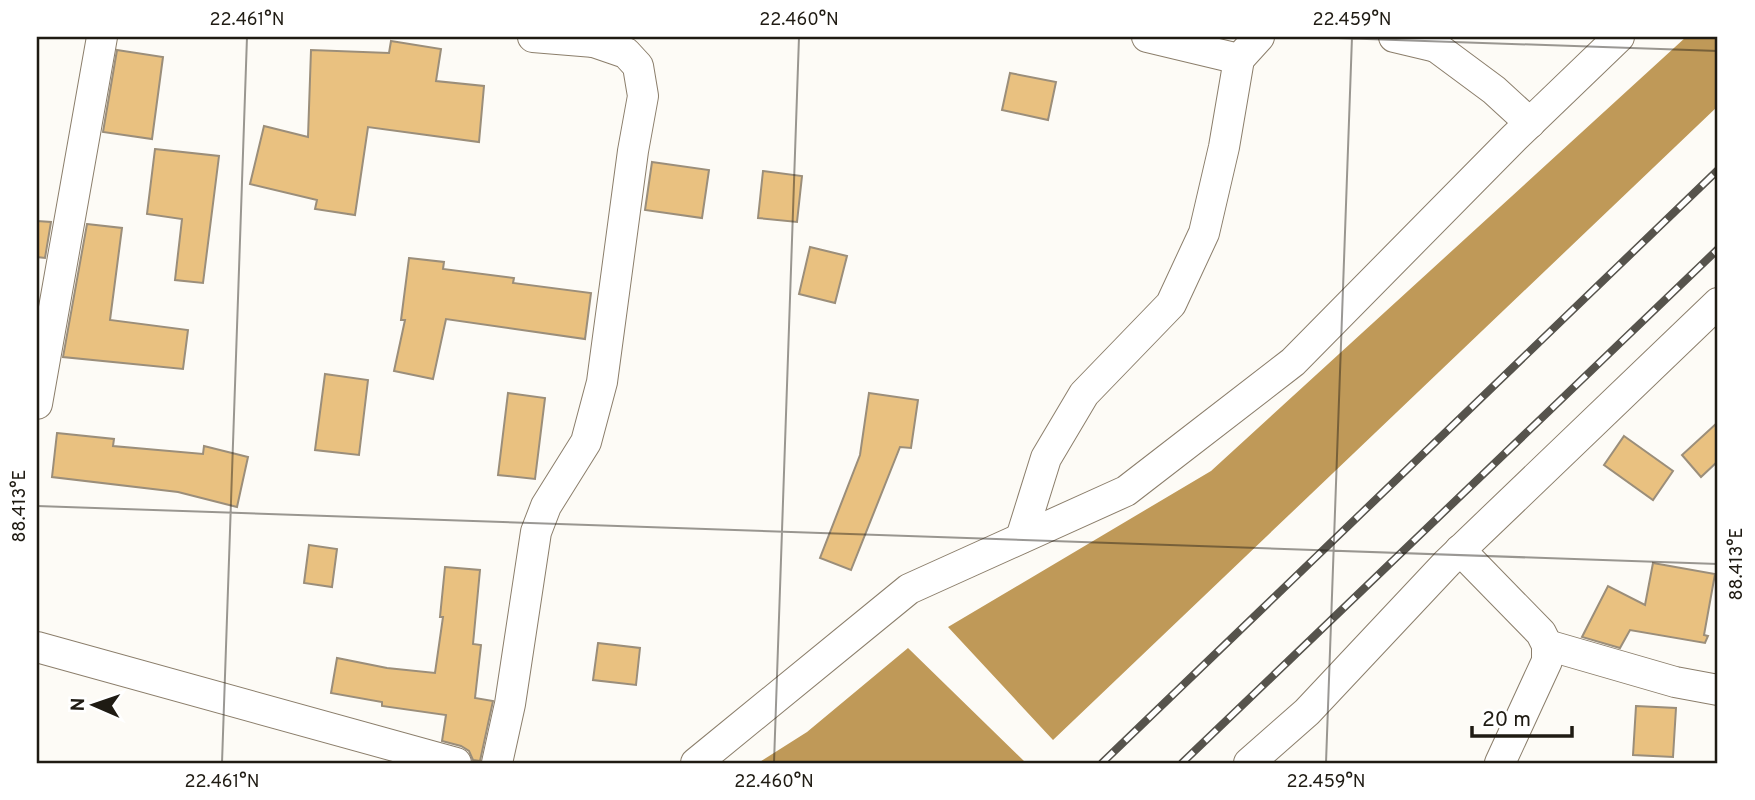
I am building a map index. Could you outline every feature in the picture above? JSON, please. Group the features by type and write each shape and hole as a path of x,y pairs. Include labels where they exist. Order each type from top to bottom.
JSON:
{"street":[{"path":"37,404 102,37"},
{"path":"497,763 510,704 536,532 546,506 586,442 602,382 643,96 638,66 626,53 592,39 533,37"},
{"path":"1147,37 1239,59"},
{"path":"1021,538 1046,458 1084,394 1171,304 1204,233 1224,147 1239,59 1259,37"},
{"path":"1394,37 1431,42 1494,90 1530,122"},
{"path":"696,763 909,589 1126,491 1293,362 1530,122 1619,37"},
{"path":"1249,763 1307,712 1460,550 1718,303"},
{"path":"1460,550 1541,633 1548,645 1547,661 1500,763"},
{"path":"1548,645 1675,681 1718,690"},
{"path":"37,647 456,763"}],"shaded area":[{"path":"1686,37 1718,37 1718,106 1053,740 948,627 1211,471"},
{"path":"908,648 1025,762 758,763 807,732"}],"building":[{"path":"391,41 441,49 436,81 484,86 479,142 368,127 355,215 315,209 317,200 250,184 264,126 308,137 311,50 389,53"},
{"path":"117,50 163,57 152,139 103,132"},
{"path":"1010,73 1056,82 1048,120 1002,110"},
{"path":"155,149 219,156 203,283 175,280 182,219 147,214"},
{"path":"652,162 709,170 702,218 645,210"},
{"path":"763,171 802,176 797,222 758,218"},
{"path":"37,221 51,222 45,258 37,257"},
{"path":"87,224 122,228 110,320 188,330 183,369 63,357"},
{"path":"810,247 847,256 835,303 799,294"},
{"path":"409,258 444,262 443,269 514,278 513,283 591,293 585,339 446,319 433,379 394,371 405,320 401,320"},
{"path":"325,374 368,380 359,455 315,450"},
{"path":"508,393 545,398 535,479 498,475"},
{"path":"869,393 918,400 911,448 900,447 851,570 820,558 860,455"},
{"path":"1718,422 1718,461 1701,477 1682,455"},
{"path":"57,433 114,439 113,446 203,454 204,446 248,457 237,507 178,492 52,477"},
{"path":"1624,436 1673,471 1653,500 1604,465"},
{"path":"309,545 337,549 332,587 304,583"},
{"path":"1653,563 1715,574 1704,635 1708,636 1705,643 1630,630 1620,648 1582,637 1608,586 1645,605"},
{"path":"445,567 480,570 473,644 481,645 475,698 493,701 480,761 473,760 469,751 461,746 442,741 446,715 382,706 382,702 331,693 337,658 387,668 435,673 443,617 440,617"},
{"path":"598,643 640,648 636,685 593,680"},
{"path":"1636,706 1676,708 1673,757 1633,755"}],"railway":[{"path":"1102,763 1718,170"},
{"path":"1182,763 1718,249"}]}
